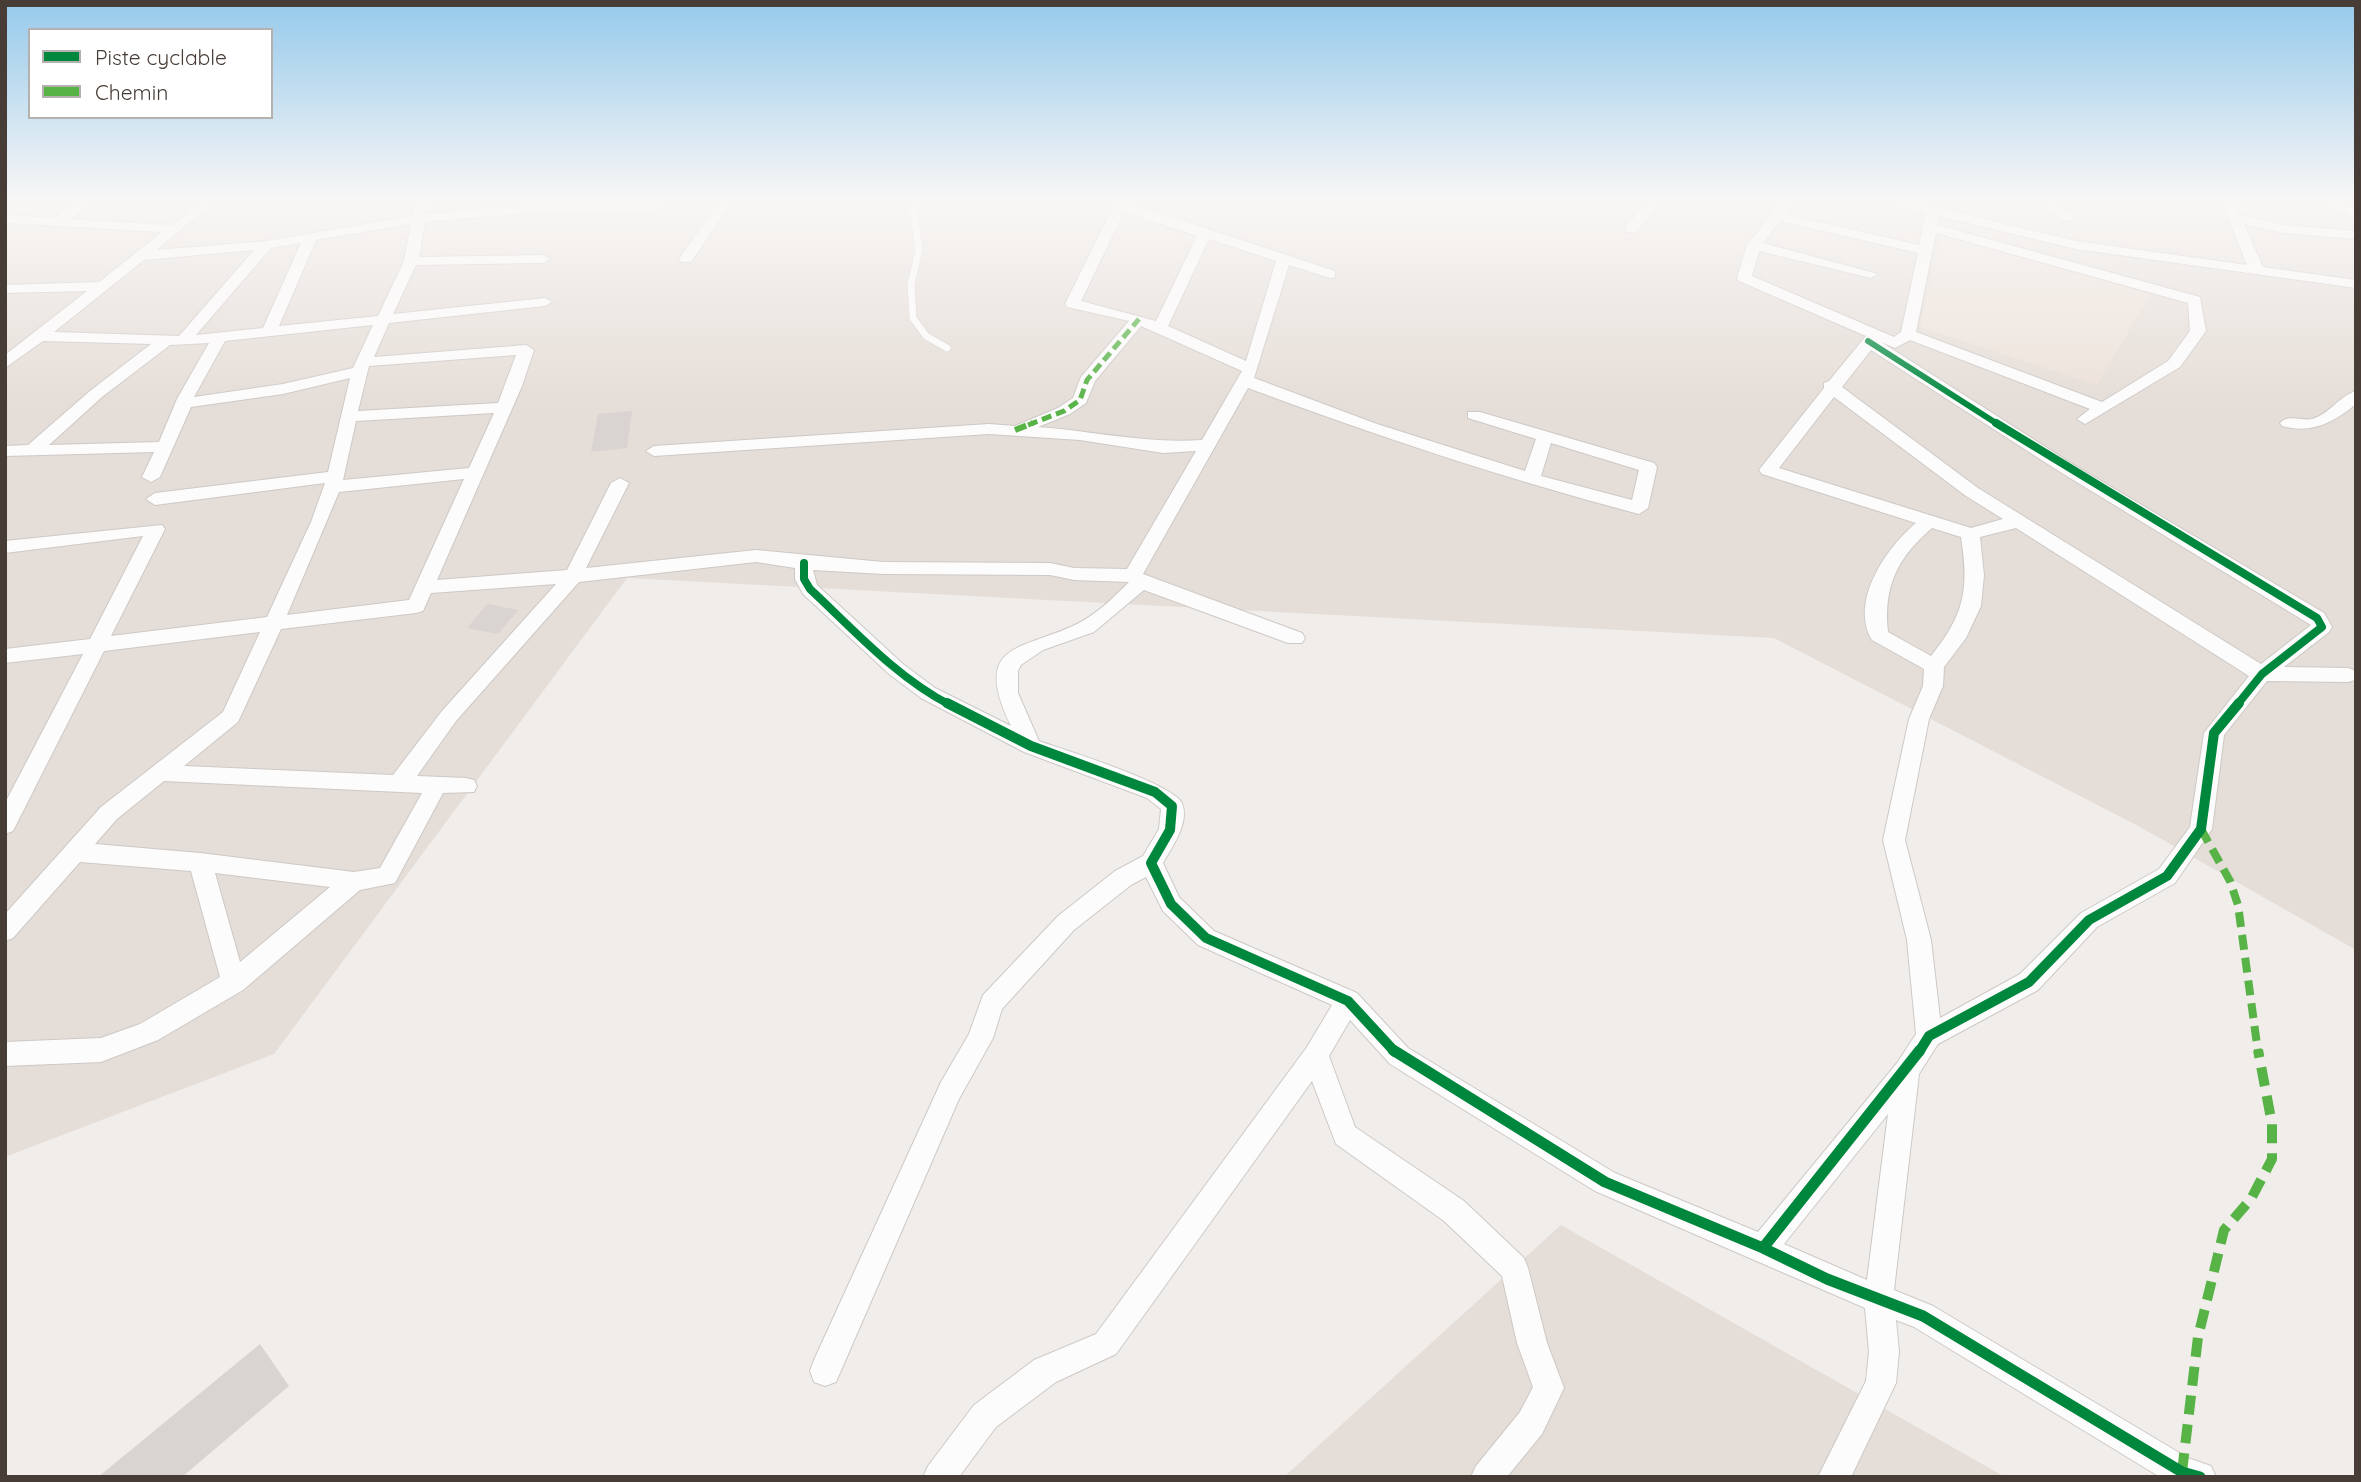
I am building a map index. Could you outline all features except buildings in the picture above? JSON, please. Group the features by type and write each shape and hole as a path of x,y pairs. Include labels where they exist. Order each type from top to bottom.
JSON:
{"street":[{"path":"5,363 127,268"},
{"path":"183,341 247,268"},
{"path":"269,332 297,268"},
{"path":"5,931 109,813 231,717 320,522 334,482 362,367 408,268"},
{"path":"1087,268 1072,304 1139,319 1247,374 1371,428 1531,479 1639,508 1648,467 1474,415"},
{"path":"1160,328 1189,268"},
{"path":"1031,746 1007,685 1009,669 1026,649 1053,636 1084,629 1107,614 1137,578 1206,445 1247,374 1281,268"},
{"path":"1309,268 1330,274"},
{"path":"1747,268 1744,278 1871,338 2063,466 2317,618 2322,627 2262,674 2214,733 2201,830 2167,876 2089,920 2029,982 1929,1036 1906,1071 1763,1248"},
{"path":"1847,268 1871,274"},
{"path":"1871,338 1895,343 1908,334 1921,268"},
{"path":"2084,268 2194,298 2198,331 2174,364 2085,419"},
{"path":"2147,285 2154,268"},
{"path":"2257,268 2356,284"},
{"path":"5,289 104,286"},
{"path":"38,336 183,341 545,302"},
{"path":"1015,430 1064,411 1080,400 1087,380 1139,319"},
{"path":"1908,334 2103,408"},
{"path":"144,530 163,476 151,477 185,403 184,399 220,337"},
{"path":"1871,338 1830,386 1768,470 1970,534 2020,522"},
{"path":"5,465 19,451 164,342"},
{"path":"5,656 416,606 526,350 362,367 256,394 185,403"},
{"path":"1830,386 1972,492 2262,674 2353,678"},
{"path":"2288,422 2308,426 2326,421 2356,396"},
{"path":"348,417 503,408"},
{"path":"654,451 989,429 1080,435 1163,448 1206,445"},
{"path":"1531,479 1545,437"},
{"path":"19,451 165,447"},
{"path":"155,499 334,482 474,473"},
{"path":"399,783 449,716 573,576 620,483"},
{"path":"1931,520 1906,539 1885,565 1876,615 1879,635 1934,666"},
{"path":"5,547 156,529 5,825"},
{"path":"1929,1036 1919,940 1894,840 1919,719 1933,686 1934,666 1963,631 1973,607 1976,567 1970,534"},
{"path":"424,587 573,576 756,555 804,563 943,570 1050,569 1137,578 1295,638"},
{"path":"804,563 804,579 810,590 896,669 928,693 1031,746 1155,792 1172,806 1170,830 1151,863 1123,878 1066,923 992,1003 980,1038 950,1091 825,1371"},
{"path":"160,773 466,786"},
{"path":"75,852 200,862 354,881 387,876 437,785"},
{"path":"200,862 234,982"},
{"path":"1151,863 1171,904 1206,938 1348,1001 1399,1056 1605,1182 1763,1248 1827,1279 1923,1316 2188,1475"},
{"path":"5,1054 101,1050 149,1032 234,982 354,881"},
{"path":"939,1477 985,1416 1045,1371 1106,1344 1317,1055 1348,1001"},
{"path":"1317,1055 1345,1135 1454,1211 1514,1268 1532,1343 1549,1388 1531,1423 1487,1477"},
{"path":"1834,1477 1881,1383 1884,1352 1879,1298 1906,1071"}],"lane":[{"path":"915,268 911,284 913,318 926,336 947,348"}],"shaded area":[{"path":"5,268 2356,268 2356,950 2142,828 1774,638 627,578 274,1054 5,1157"},
{"path":"1934,268 2066,268 2151,293 2097,385 1920,327"},
{"path":"1561,1225 2005,1477 1284,1477"}],"marked path":[{"path":"1015,430 1064,411 1080,400 1087,380 1139,319"},
{"path":"2182,1472 2198,1337 2224,1230 2251,1199 2272,1159 2272,1124 2262,1082 2238,905 2230,881 2201,829"}],"cycle path":[{"path":"1763,1248 1906,1071 1929,1036 2029,982 2089,920 2167,876 2201,829 2214,733 2262,674 2322,627 2317,618 2063,466 1868,341"},
{"path":"804,563 804,579 810,589 896,669 928,693 1031,746 1155,792 1172,806 1170,830 1151,863 1171,904 1206,938 1348,1001 1399,1056 1605,1182 1763,1248 1827,1279 1923,1316 2182,1472 2200,1477"}]}
